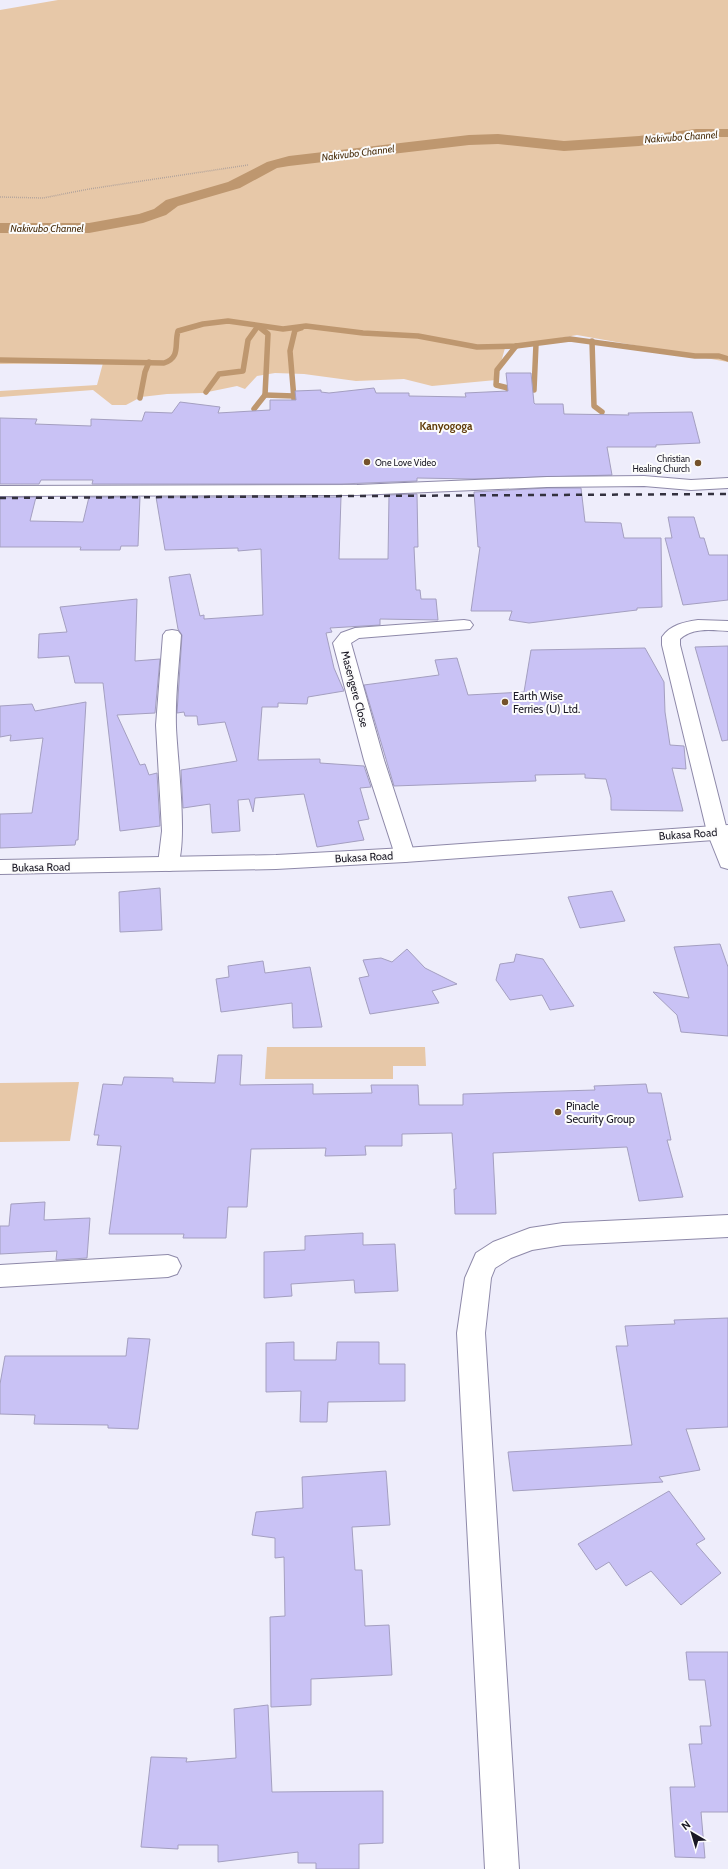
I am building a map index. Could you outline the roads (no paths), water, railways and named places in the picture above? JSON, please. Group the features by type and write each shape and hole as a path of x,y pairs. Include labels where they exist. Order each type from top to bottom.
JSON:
{"street":[{"path":"0,491 357,490 554,482 644,481 691,485 728,483"},
{"name":"Masengere Close","path":"405,855 374,760 342,643 347,637 355,634 464,624"},
{"path":"728,626 691,626 677,630 671,637 671,645 723,832 728,862"},
{"path":"169,864 172,831 166,725 172,635"},
{"name":"Bukasa Road","path":"0,868 276,862 405,855 723,832"},
{"path":"502,1869 470,1333 478,1278 485,1261 502,1250 530,1239 563,1234 728,1226"},
{"path":"0,1276 168,1266"}],"waterway":[{"name":"Nakivubo Channel","path":"0,228 89,228 143,218 160,212 172,203 234,185 272,165 289,161 469,140 498,139 564,146 639,141 696,133 728,133"},
{"path":"149,363 164,363 173,357 176,350 178,331 203,324 228,321 283,329 306,326 363,333 418,336 477,347 516,346"},
{"path":"206,392 219,374 243,371 248,340 258,326 268,334 265,395"},
{"path":"294,396 290,351 295,330 301,328"},
{"path":"516,346 570,339 592,342"},
{"path":"592,342 695,356 719,356 728,359"},
{"path":"592,342 594,406 602,412"},
{"path":"534,390 536,344"},
{"path":"509,397 508,388 496,385 497,370 516,346"},
{"path":"0,360 149,363"},
{"path":"140,398 145,372 149,363"},
{"path":"254,409 265,395"},
{"path":"265,395 294,396"},
{"path":"294,396 295,411"}],"railway":[{"path":"0,498 728,494"}],"place":[{"name":"One Love Video","path":"367,462"},
{"name":"Christian Healing Church","path":"698,463"},
{"name":"Earth Wise Ferries (U) Ltd.","path":"505,702"},
{"name":"Pinacle Security Group","path":"558,1112"}],"district":[{"name":"Kanyogoga","path":"446,426"}]}
